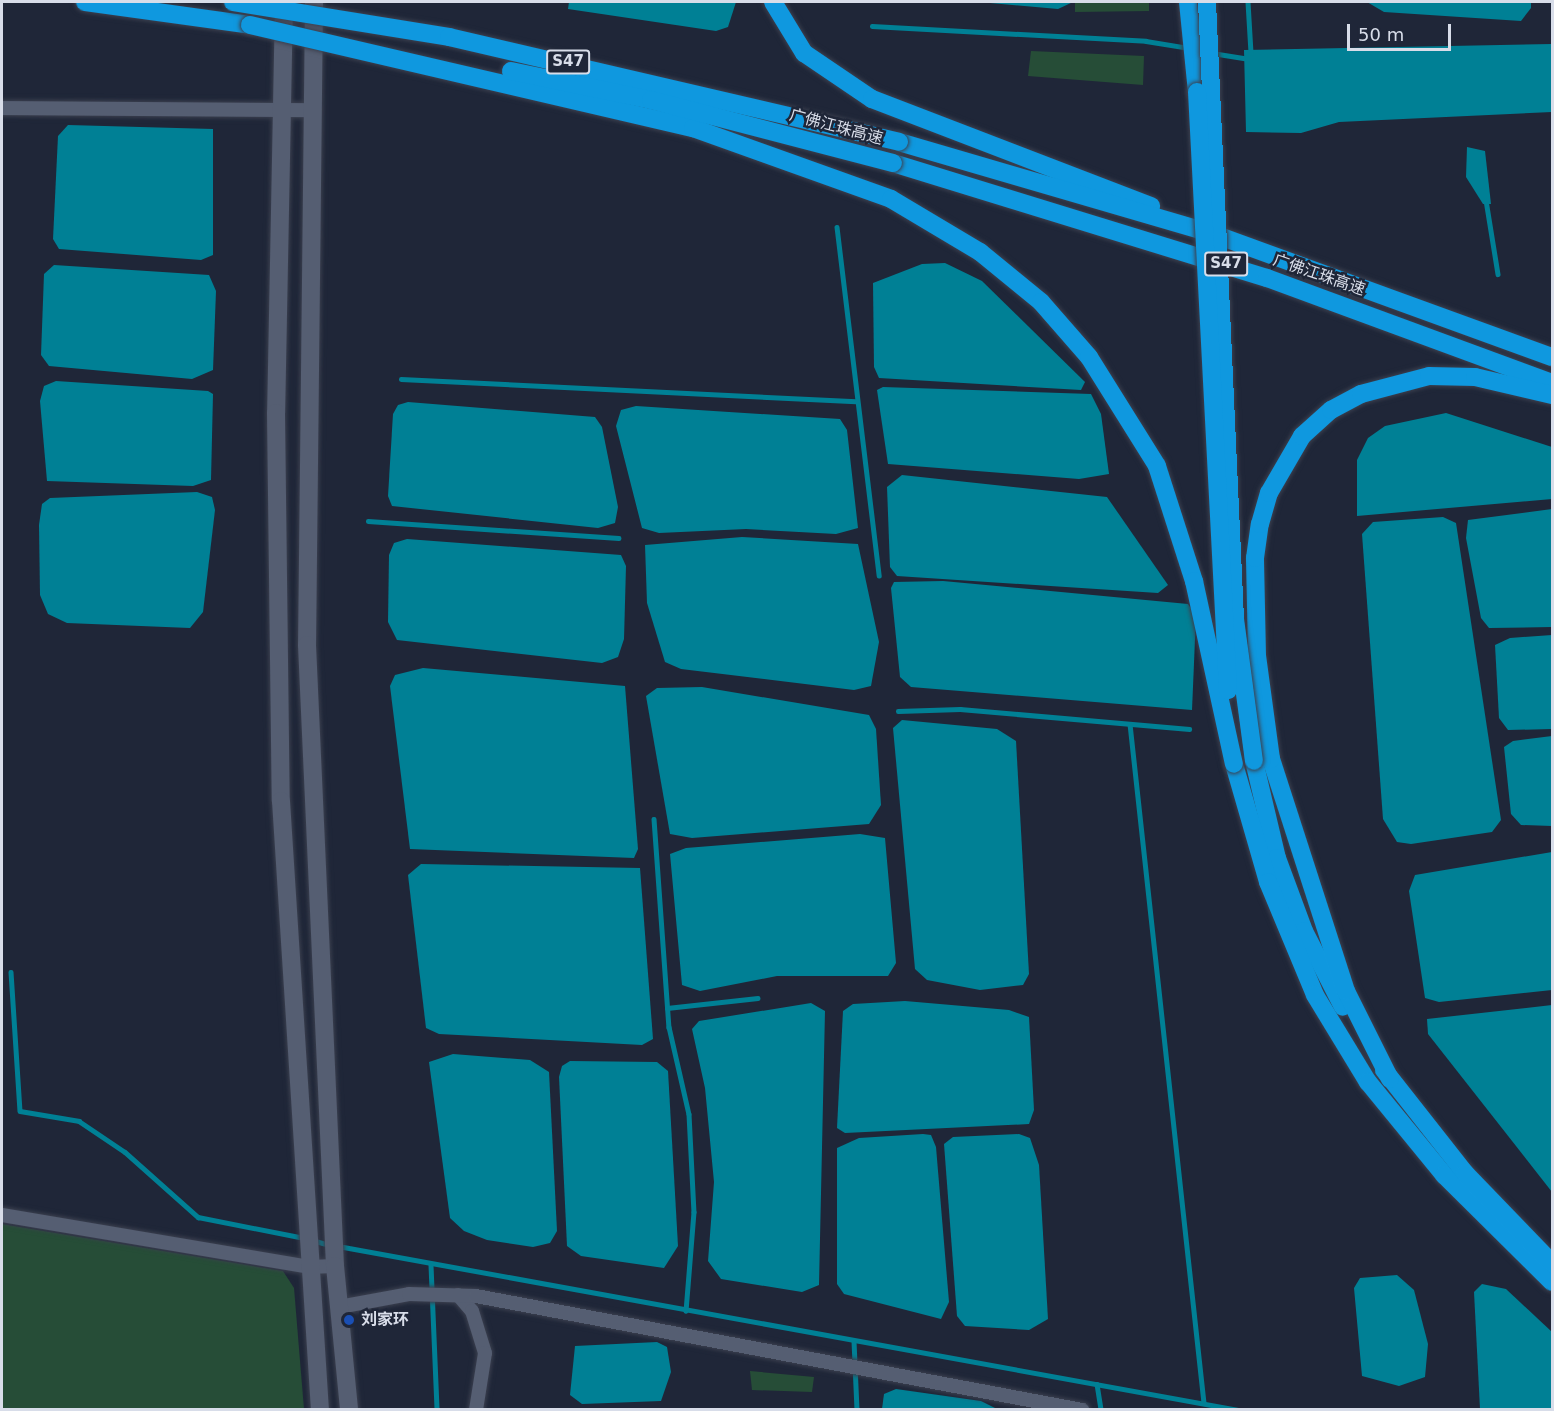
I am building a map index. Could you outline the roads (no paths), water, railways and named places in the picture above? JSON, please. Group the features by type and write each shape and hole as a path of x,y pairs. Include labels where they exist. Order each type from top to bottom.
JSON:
{"highway":[{"name":"广佛江珠高速","path":"85,2 249,25 640,98 893,163 1267,278 1552,383"},
{"name":"广佛江珠高速","path":"233,2 449,37 899,142 1212,233 1552,357"},
{"path":"772,2 804,53 832,76 909,116 1124,193 1212,233"},
{"path":"1188,2 1234,764"},
{"path":"1207,2 1235,619 1262,760 1277,858 1304,931 1337,997 1390,1079 1465,1173 1552,1263"},
{"path":"249,25 693,128 891,199 980,252 1041,302 1089,357 1157,466 1194,581 1234,764 1268,882 1311,985 1368,1082 1444,1175 1552,1282"},
{"path":"1262,760 1255,558 1269,493 1302,436 1331,410 1392,382 1475,377 1552,394"}],"main road":[{"path":"284,2 276,413 281,801 308,1267 320,1410"},
{"path":"314,2 306,645 335,1266 349,1410"}],"street":[{"path":"2,108 312,110"},
{"path":"2,1215 308,1267 335,1266"},
{"path":"339,1307 409,1294 459,1295 1082,1410"},
{"path":"459,1295 472,1311 486,1353 476,1410"}],"water":[{"path":"569,2 736,2 728,27 716,31 568,9"},
{"path":"979,2 1073,2 1058,9"},
{"path":"1367,2 1531,2 1531,8 1521,21 1384,12"},
{"path":"1552,44 1552,112 1339,122 1301,133 1246,132 1244,50"},
{"path":"68,125 213,129 213,255 201,260 59,249 53,239 58,136"},
{"path":"1467,147 1485,151 1491,204 1483,204 1466,177"},
{"path":"945,263 982,281 1085,382 1081,390 879,378 874,367 873,283 922,264"},
{"path":"54,265 209,275 216,291 213,370 192,379 49,366 41,355 44,274"},
{"path":"56,381 208,391 213,394 211,480 193,486 47,481 40,401 44,386"},
{"path":"883,387 1091,394 1101,414 1109,474 1079,479 888,464 877,390"},
{"path":"408,402 595,417 602,427 618,507 615,523 598,528 392,506 388,496 393,414 398,405"},
{"path":"636,406 840,419 847,430 858,528 836,534 746,529 659,533 642,528 616,426 621,410"},
{"path":"1446,413 1552,447 1552,499 1357,516 1357,460 1368,438 1385,426"},
{"path":"902,475 1107,497 1168,585 1158,593 897,576 890,567 887,487"},
{"path":"197,492 212,497 215,510 203,612 190,628 67,623 48,614 40,595 39,525 42,504 50,498"},
{"path":"1552,509 1552,627 1489,628 1481,618 1466,538 1468,520"},
{"path":"1443,517 1456,523 1501,820 1492,832 1411,844 1397,842 1383,819 1362,534 1373,522"},
{"path":"742,537 858,544 879,642 871,686 854,690 681,669 665,662 647,603 645,545"},
{"path":"407,539 621,555 626,566 624,639 618,657 602,663 397,640 388,622 389,555 394,543"},
{"path":"943,581 1188,604 1196,616 1192,710 911,687 900,677 891,588 894,582"},
{"path":"1552,635 1552,729 1508,730 1499,718 1495,645 1510,638"},
{"path":"423,668 625,686 638,849 634,858 410,849 390,686 395,675"},
{"path":"702,687 869,715 876,729 881,805 869,824 692,838 670,834 646,696 657,688"},
{"path":"902,720 997,729 1016,741 1029,974 1023,985 980,990 927,980 915,969 893,728"},
{"path":"1552,736 1552,826 1521,825 1511,814 1504,747 1513,741"},
{"path":"860,834 885,838 896,963 888,976 777,976 700,991 682,985 670,854 686,848"},
{"path":"1552,852 1552,990 1439,1002 1425,998 1409,891 1415,875"},
{"path":"421,864 640,868 653,1039 642,1045 439,1034 426,1028 408,875"},
{"path":"905,1001 1009,1010 1029,1017 1034,1110 1029,1124 845,1133 837,1128 843,1011 853,1004"},
{"path":"811,1003 825,1011 819,1285 802,1292 721,1279 708,1261 714,1182 705,1088 692,1029 699,1021"},
{"path":"1552,1005 1552,1192 1428,1034 1427,1019"},
{"path":"453,1054 530,1060 549,1072 557,1231 550,1243 533,1247 487,1240 464,1231 450,1218 429,1062"},
{"path":"570,1061 657,1062 668,1071 678,1246 664,1268 581,1256 567,1246 559,1077 562,1066"},
{"path":"1019,1134 1030,1138 1039,1165 1048,1319 1029,1330 965,1326 957,1316 944,1144 953,1137"},
{"path":"931,1135 936,1147 949,1302 941,1319 844,1294 837,1284 837,1148 859,1138"},
{"path":"1397,1275 1414,1290 1428,1344 1425,1377 1399,1386 1362,1376 1354,1288 1360,1278"},
{"path":"1482,1284 1506,1289 1552,1332 1552,1409 1480,1409 1474,1292"},
{"path":"657,1342 667,1347 671,1372 661,1401 582,1404 570,1395 575,1346"},
{"path":"896,1389 981,1401 997,1409 882,1409 884,1394"}],"waterway":[{"path":"1248,2 1251,53"},
{"path":"872,26 1146,41 1189,48"},
{"path":"1212,53 1248,59"},
{"path":"1486,200 1498,274"},
{"path":"837,227 879,575"},
{"path":"401,379 855,401"},
{"path":"368,521 618,538"},
{"path":"898,711 960,709 1189,729"},
{"path":"1130,724 1204,1403"},
{"path":"654,819 669,1027 689,1114 694,1212 686,1311"},
{"path":"11,972 20,1111 79,1121 125,1152 198,1217 304,1238"},
{"path":"667,1008 757,998"},
{"path":"312,1240 330,1245"},
{"path":"338,1246 1239,1410"},
{"path":"431,1265 437,1410"},
{"path":"854,1341 857,1410"},
{"path":"1097,1384 1101,1410"}],"place":[{"name":"刘家环","path":"349,1320"}]}
